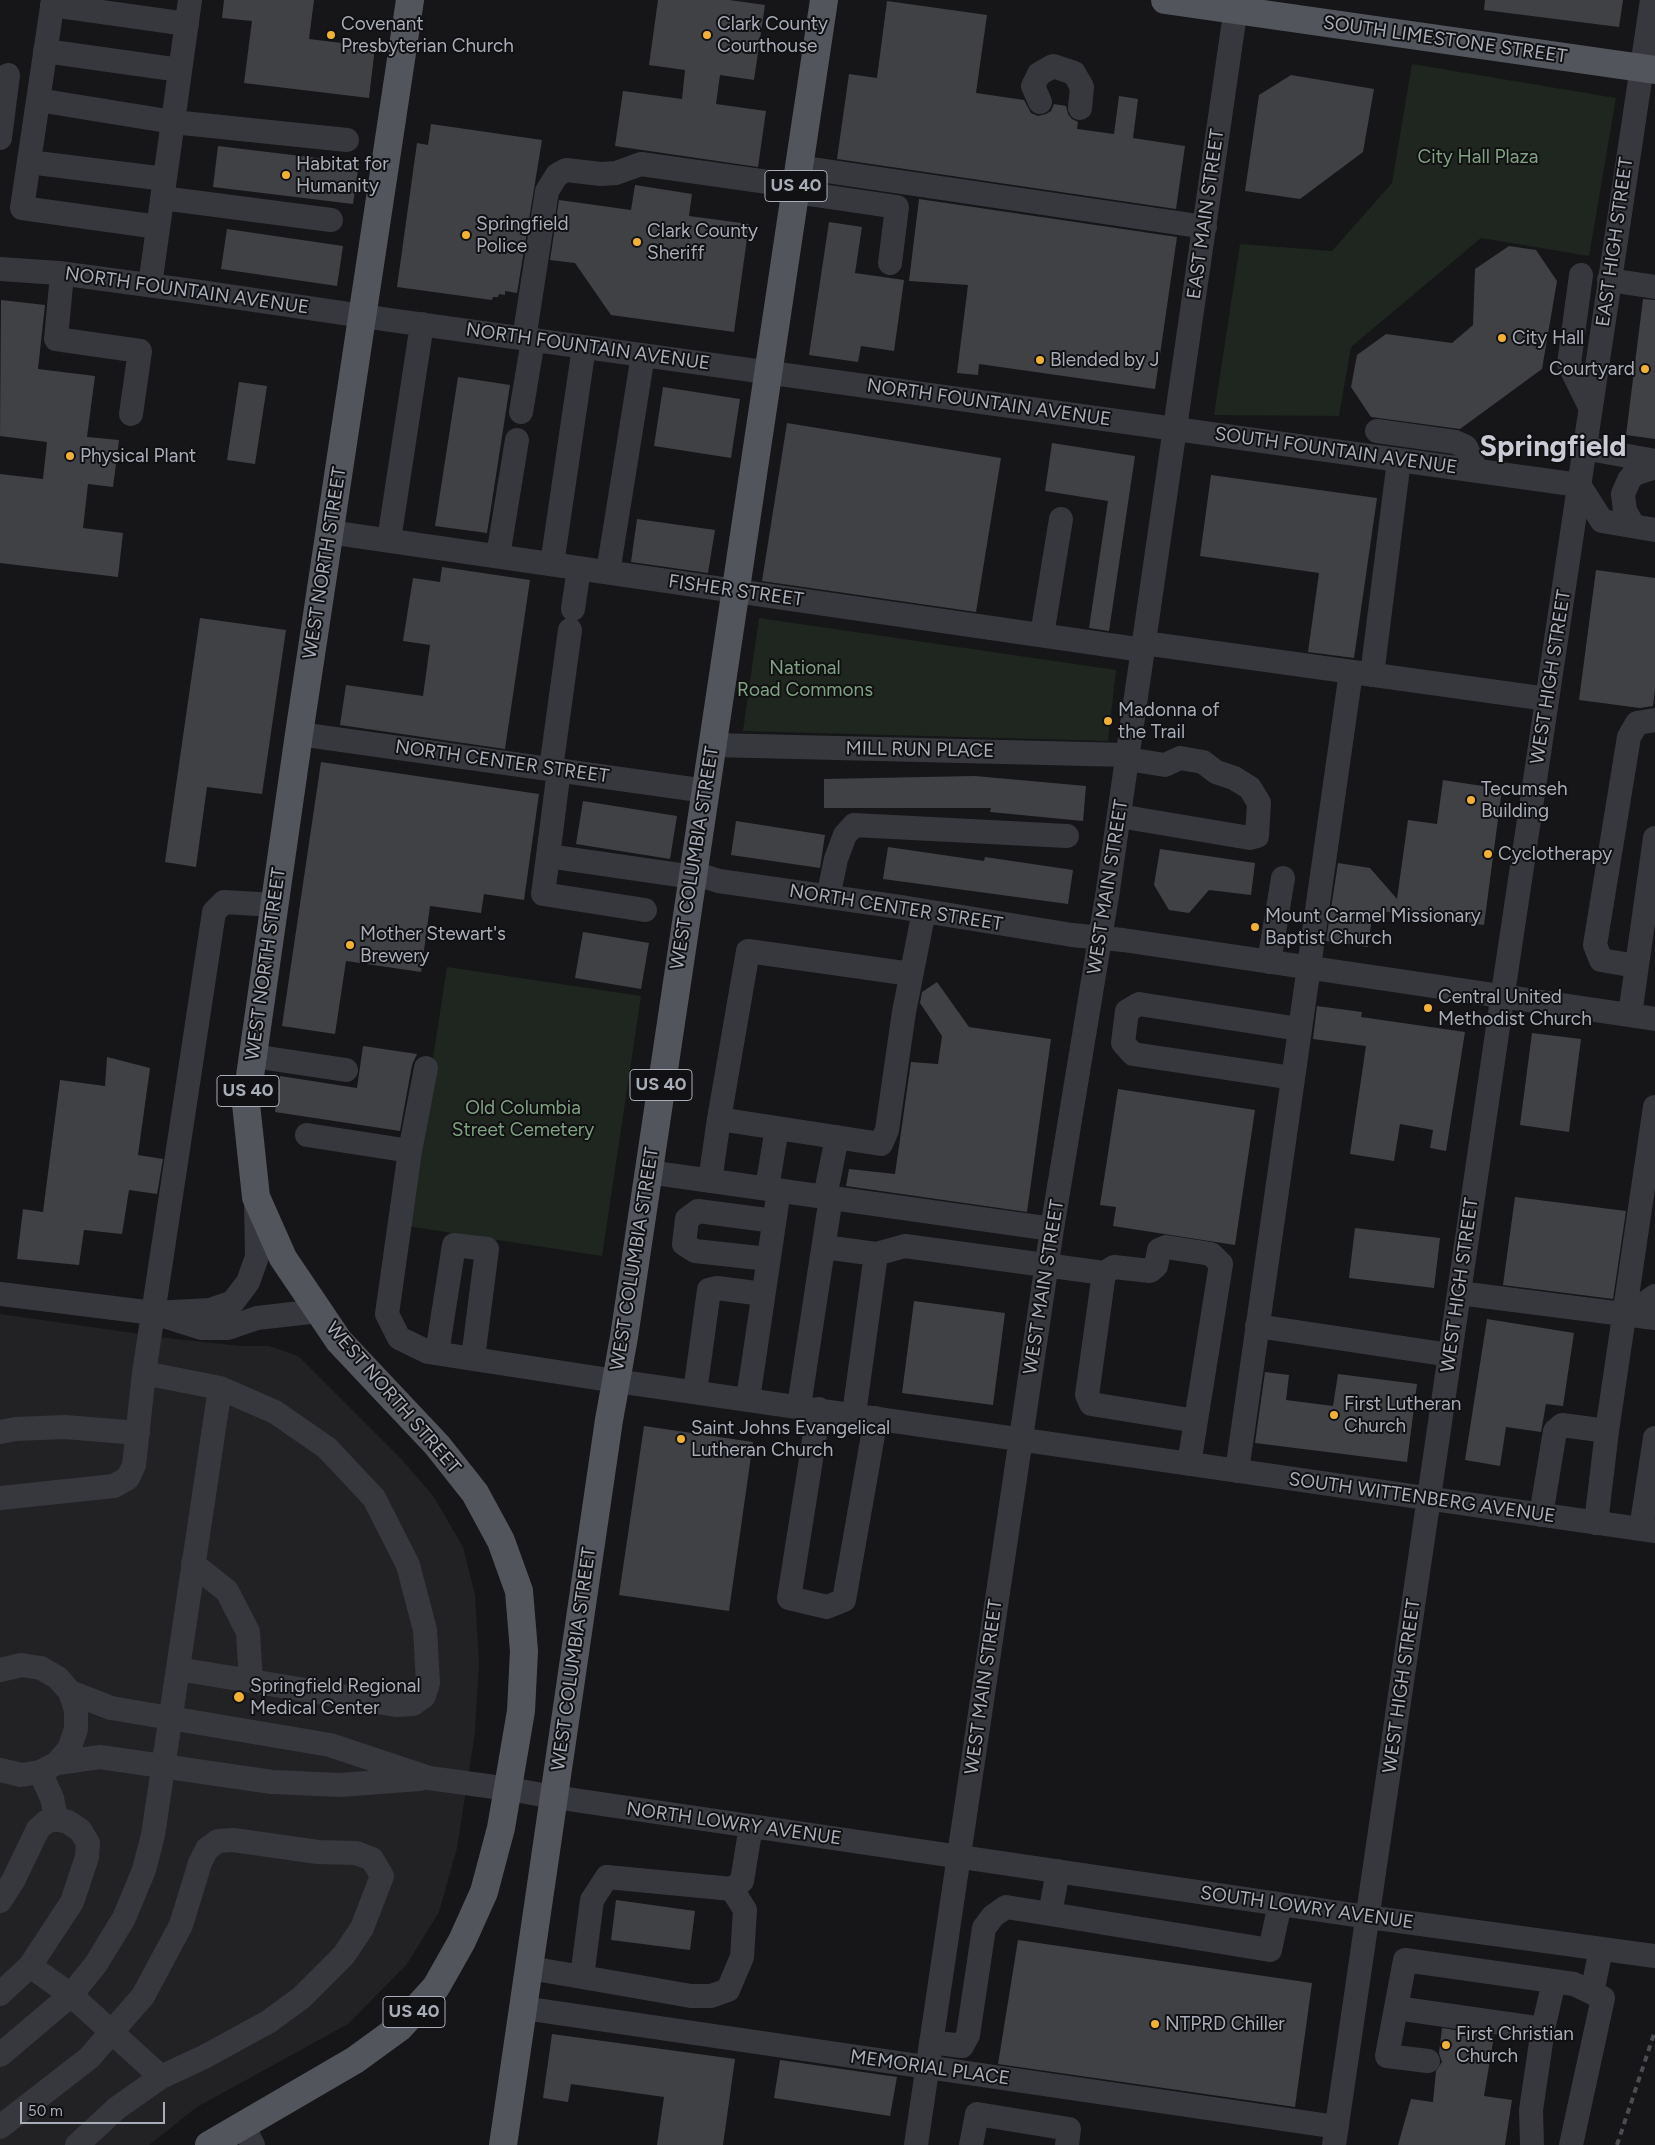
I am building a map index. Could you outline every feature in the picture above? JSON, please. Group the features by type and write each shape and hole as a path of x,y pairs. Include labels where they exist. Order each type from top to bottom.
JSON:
{"main road":[{"name":"US 40","path":"362,316 410,0"},
{"name":"US 40","path":"768,372 824,0"},
{"name":"SOUTH LIMESTONE STREET","path":"1165,0 1237,5 1648,69"},
{"name":"WEST NORTH STREET","path":"209,2145 248,2136 399,2028 436,1987 462,1941 484,1892 499,1840 521,1711 524,1651 519,1592 501,1540 475,1493 437,1445 339,1341 283,1258 256,1197 246,1104 362,316"},
{"name":"WEST COLUMBIA STREET","path":"503,2145 768,372"}],"street":[{"path":"150,285 190,0"},
{"name":"EAST HIGH STREET","path":"1579,485 1609,280 1648,69 1652,0"},
{"path":"158,227 22,208 52,3 187,24"},
{"name":"EAST MAIN STREET","path":"1175,429 1237,5"},
{"path":"45,51 180,70"},
{"path":"1040,102 1033,86 1039,74 1054,66 1074,73 1082,87 1080,108"},
{"path":"0,138 8,75"},
{"path":"38,100 173,122 347,140"},
{"path":"29,162 331,220"},
{"path":"521,412 528,339 547,191 557,175 566,170 601,174 616,173 641,164 1205,227"},
{"path":"797,182 898,207 890,263"},
{"name":"NORTH FOUNTAIN AVENUE","path":"0,269 62,274 150,285 1175,429"},
{"path":"62,274 56,339 140,351 131,414"},
{"path":"1581,275 1569,364 1590,407"},
{"path":"1609,280 1655,287"},
{"path":"389,540 422,324"},
{"path":"552,564 584,347"},
{"path":"608,572 643,355"},
{"name":"SOUTH FOUNTAIN AVENUE","path":"1175,429 1579,485"},
{"name":"WEST MAIN STREET","path":"916,2145 1052,1228 1101,938 1175,429"},
{"path":"1378,430 1455,442 1466,447 1476,470"},
{"path":"498,556 517,440"},
{"path":"1584,448 1655,461"},
{"path":"1237,1471 1308,968 1399,460"},
{"path":"1644,528 1625,511 1623,494 1634,474 1655,466"},
{"path":"1579,485 1602,521 1644,528"},
{"name":"WEST HIGH STREET","path":"1336,2136 1502,996 1579,485"},
{"path":"1042,635 1060,519"},
{"name":"FISHER STREET","path":"330,532 1042,635 1361,673 1547,699"},
{"path":"579,568 555,770 543,894 645,910"},
{"path":"1636,966 1602,960 1595,945 1629,737 1637,723 1655,720"},
{"name":"NORTH CENTER STREET","path":"299,734 706,791"},
{"name":"MILL RUN PLACE","path":"712,745 1127,757 1165,765 1180,758 1203,762 1216,772 1234,778 1250,788 1259,803 1257,836 1250,838 1119,816"},
{"path":"828,897 836,859 846,835 854,825 1067,836"},
{"path":"1630,1014 1655,838"},
{"name":"NORTH CENTER STREET","path":"548,856 693,875 719,881 1655,1019"},
{"path":"1269,962 1283,878"},
{"path":"0,1498 114,1486 128,1478 134,1465 144,1373 214,912 224,902 275,905"},
{"path":"719,1119 881,1144 887,1130 911,974 924,911"},
{"path":"710,1180 748,951 911,974"},
{"path":"1292,1078 1133,1054 1123,1043 1127,1011 1139,1004 1300,1029"},
{"path":"253,1056 346,1070"},
{"name":"SOUTH WITTENBERG AVENUE","path":"426,1068 410,1151 387,1314 399,1338 433,1352 616,1381 1648,1530"},
{"path":"1596,1523 1607,1431 1645,1311 1655,1107"},
{"path":"748,1399 774,1221 773,1189 777,1128"},
{"path":"307,1135 410,1151"},
{"path":"837,1137 828,1197 809,1408 789,1598 827,1607 844,1600 865,1416 876,1254"},
{"path":"648,1172 1052,1228"},
{"path":"0,1294 154,1312 210,1310 233,1302 248,1282 257,1257 256,1197"},
{"path":"768,1259 695,1250 684,1244 687,1219 698,1212 774,1221"},
{"path":"433,1352 454,1245 487,1249 473,1358"},
{"path":"824,1247 876,1254 905,1246 1104,1273 1114,1267 1150,1271 1156,1266 1159,1250 1166,1247 1211,1254 1221,1264 1189,1464"},
{"path":"1104,1273 1087,1395 1091,1404 1196,1421"},
{"path":"695,1392 709,1290 717,1288 763,1294"},
{"path":"1459,1293 1645,1311"},
{"path":"154,1312 202,1328 228,1328 257,1318 319,1311"},
{"path":"1257,1326 1450,1355"},
{"path":"144,1373 220,1388 275,1412 327,1448 374,1498 408,1565 425,1630 428,1683 424,1696 413,1704 396,1705 178,1669"},
{"path":"0,2055 71,1995 96,1964 124,1918 144,1870 153,1835 164,1766 220,1388"},
{"path":"1541,1515 1555,1431 1562,1425 1607,1431"},
{"path":"0,1432 16,1429 65,1427 138,1433"},
{"path":"1648,1530 1655,1438"},
{"path":"193,1564 227,1591 248,1632 251,1681"},
{"path":"0,1670 21,1665 41,1668 58,1678 70,1692 76,1710 76,1729 69,1748 48,1767"},
{"path":"70,1692 111,1708 330,1745 429,1778"},
{"path":"0,1770 21,1775 48,1767 100,1757 272,1782 340,1785 429,1778"},
{"path":"48,1767 56,1819"},
{"name":"NORTH LOWRY AVENUE","path":"429,1778 509,1788 554,1797 959,1857"},
{"path":"0,1900 13,1880 38,1829 46,1822 56,1819 68,1822 80,1830 88,1842 87,1857 72,1902 30,1966 0,1994"},
{"path":"582,1977 592,1900 608,1877 732,1889 742,1881 751,1826"},
{"path":"0,2127 89,2058 112,2034 143,1996 181,1925 200,1863 207,1849 218,1841 233,1840 318,1852 356,1853 372,1859 382,1876 362,1928 344,1955 301,1998 268,2022 204,2057 161,2077 117,2108 77,2145"},
{"name":"SOUTH LOWRY AVENUE","path":"959,1857 1368,1917 1655,1956"},
{"path":"1050,1914 1058,1871"},
{"path":"529,1968 691,1996 711,1996 728,1990 742,1957 745,1910 732,1889"},
{"path":"932,2042 962,2046 968,2036 984,1928 993,1916 1006,1908 1270,1950 1280,1904"},
{"path":"1592,1993 1601,1949"},
{"path":"1428,2061 1387,2056 1405,1960 1574,1984 1603,1998 1571,2145"},
{"path":"30,1966 71,1995 161,2077"},
{"path":"1532,2145 1531,2110 1543,2029 1554,1981"},
{"name":"MEMORIAL PLACE","path":"523,2008 928,2068 1336,2136"},
{"path":"1396,2008 1543,2029"},
{"path":"971,2145 977,2114 1069,2128 1067,2145"}],"shaded area":[{"name":"Springfield Regional Medical Center","path":"0,1314 175,1339 241,1346 269,1346 298,1356 403,1461 434,1497 463,1547 475,1595 479,1663 475,1732 457,1848 439,1912 407,1964 348,2024 197,2107 149,2145 0,2145"}],"green space":[{"name":"City Hall Plaza","path":"1412,64 1616,98 1589,256 1481,238 1351,347 1339,416 1214,415 1240,244 1332,251 1392,183"},
{"name":"National Road Commons","path":"759,618 1116,670 1108,741 743,731"},
{"name":"Old Columbia Street Cemetery","path":"447,967 641,996 602,1256 407,1226"}],"building":[{"path":"224,0 314,0 309,39 375,47 369,98 244,83 252,21 222,18"},
{"path":"658,0 729,0 765,5 754,80 720,75 716,104 766,111 758,167 615,146 623,91 682,99 685,70 649,65"},
{"path":"1485,0 1623,0 1619,27 1484,10"},
{"path":"887,1 987,15 976,93 1024,100 1031,113 1038,116 1051,111 1054,104 1066,106 1068,114 1078,122 1077,129 1114,134 1119,96 1138,99 1133,138 1185,146 1176,209 837,159 849,74 877,78"},
{"path":"1291,75 1374,89 1363,152 1300,199 1245,191 1259,95"},
{"name":"Springfield Police","path":"431,124 542,140 517,293 505,291 505,295 499,294 498,297 493,297 492,300 397,287 417,143 428,145"},
{"name":"Habitat for Humanity","path":"218,146 359,163 353,204 213,187"},
{"name":"Clark County Sheriff","path":"635,185 692,194 689,216 749,224 734,332 611,315 575,263 550,260 559,200 631,210"},
{"path":"919,199 1177,237 1155,389 979,364 978,375 957,373 968,285 909,281"},
{"path":"829,222 862,227 855,273 904,280 894,351 861,346 858,362 809,355"},
{"path":"227,229 343,246 337,286 221,269"},
{"name":"City Hall","path":"1509,246 1536,250 1557,281 1542,369 1460,429 1371,417 1351,387 1357,355 1386,334 1452,343 1473,325 1475,269"},
{"name":"Courtyard","path":"1643,299 1655,300 1655,439 1626,435"},
{"path":"1,300 45,305 38,369 95,376 87,437 119,440 113,487 88,484 83,528 123,533 118,577 0,563 0,474 43,479 47,442 0,436"},
{"path":"458,377 510,385 487,533 435,526"},
{"path":"239,382 267,386 255,464 227,460"},
{"path":"663,387 740,399 731,458 654,446"},
{"path":"787,423 1001,458 976,612 762,581"},
{"path":"1052,443 1135,456 1109,631 1089,628 1108,501 1045,491"},
{"path":"1211,475 1377,498 1354,658 1308,652 1319,573 1200,556"},
{"path":"637,519 715,530 708,573 631,562"},
{"path":"442,567 530,580 505,749 340,725 346,685 423,696 430,645 403,641 413,578 440,582"},
{"path":"1596,570 1655,578 1655,689 1653,706 1640,708 1579,700"},
{"path":"200,618 286,630 262,794 207,787 196,867 165,862"},
{"path":"321,762 539,794 524,900 484,894 481,913 430,906 421,972 346,961 335,1034 282,1026"},
{"path":"975,776 1086,786 1083,821 990,812 991,808 824,808 824,779"},
{"path":"1443,780 1502,789 1484,925 1373,910 1368,947 1326,941 1338,863 1370,868 1397,899 1408,820 1437,824"},
{"path":"583,801 677,816 670,859 576,844"},
{"path":"736,821 825,835 820,868 731,855"},
{"path":"888,847 984,861 985,857 1073,870 1068,904 883,879"},
{"path":"1160,849 1255,863 1251,895 1209,890 1189,913 1169,910 1154,885"},
{"path":"583,932 649,943 641,989 575,978"},
{"path":"937,982 969,1027 1051,1039 1027,1212 846,1186 849,1169 895,1174 911,1062 938,1064 942,1036 920,1003 922,992"},
{"path":"1317,1006 1362,1012 1361,1017 1465,1032 1446,1151 1430,1148 1433,1130 1400,1124 1394,1161 1350,1154 1366,1046 1313,1039"},
{"path":"1532,1033 1581,1039 1569,1132 1520,1125"},
{"path":"363,1046 417,1054 412,1065 400,1131 275,1112 280,1076 357,1088"},
{"path":"107,1057 150,1068 138,1155 163,1159 157,1194 129,1190 122,1234 84,1230 79,1265 17,1259 23,1209 43,1212 60,1080 105,1086"},
{"path":"1118,1089 1255,1110 1235,1245 1113,1226 1116,1207 1100,1205"},
{"path":"1515,1197 1626,1211 1613,1299 1503,1285"},
{"path":"1355,1228 1440,1238 1434,1288 1349,1278"},
{"path":"914,1301 1005,1313 993,1405 902,1393"},
{"path":"1487,1319 1574,1333 1563,1406 1546,1404 1541,1432 1506,1427 1500,1466 1465,1460"},
{"name":"First Lutheran Church","path":"1265,1372 1289,1375 1286,1400 1333,1406 1338,1374 1417,1384 1407,1462 1255,1443"},
{"path":"644,1426 753,1442 729,1611 619,1595"},
{"path":"616,1900 695,1911 690,1950 611,1940"},
{"name":"NTPRD Chiller","path":"1018,1940 1312,1983 1295,2107 998,2064"},
{"path":"1442,2028 1494,2036 1484,2096 1512,2100 1505,2145 1398,2145 1411,2099 1433,2102 1436,2071 1442,2062 1439,2053"},
{"path":"552,2034 735,2059 723,2145 657,2145 664,2097 571,2084 568,2102 543,2098"},
{"path":"780,2060 897,2077 890,2116 774,2098"}],"railway":[{"path":"1617,2145 1655,2031"}],"place":[{"name":"Covenant Presbyterian Church","path":"331,35"},
{"name":"Clark County Courthouse","path":"707,35"},
{"name":"Habitat for Humanity","path":"286,175"},
{"name":"Springfield Police","path":"466,235"},
{"name":"Clark County Sheriff","path":"637,242"},
{"name":"City Hall","path":"1502,338"},
{"name":"Blended by J","path":"1040,360"},
{"name":"Courtyard","path":"1645,369"},
{"name":"Physical Plant","path":"70,456"},
{"name":"Madonna of the Trail","path":"1108,721"},
{"name":"Tecumseh Building","path":"1471,800"},
{"name":"Cyclotherapy","path":"1488,854"},
{"name":"Mount Carmel Missionary Baptist Church","path":"1255,927"},
{"name":"Mother Stewart's Brewery","path":"350,945"},
{"name":"Central United Methodist Church","path":"1428,1008"},
{"name":"First Lutheran Church","path":"1334,1415"},
{"name":"Saint Johns Evangelical Lutheran Church","path":"681,1439"},
{"name":"Springfield Regional Medical Center","path":"239,1697"},
{"name":"NTPRD Chiller","path":"1155,2024"},
{"name":"First Christian Church","path":"1446,2045"}],"district":[{"name":"Springfield","path":"1553,448"}]}
